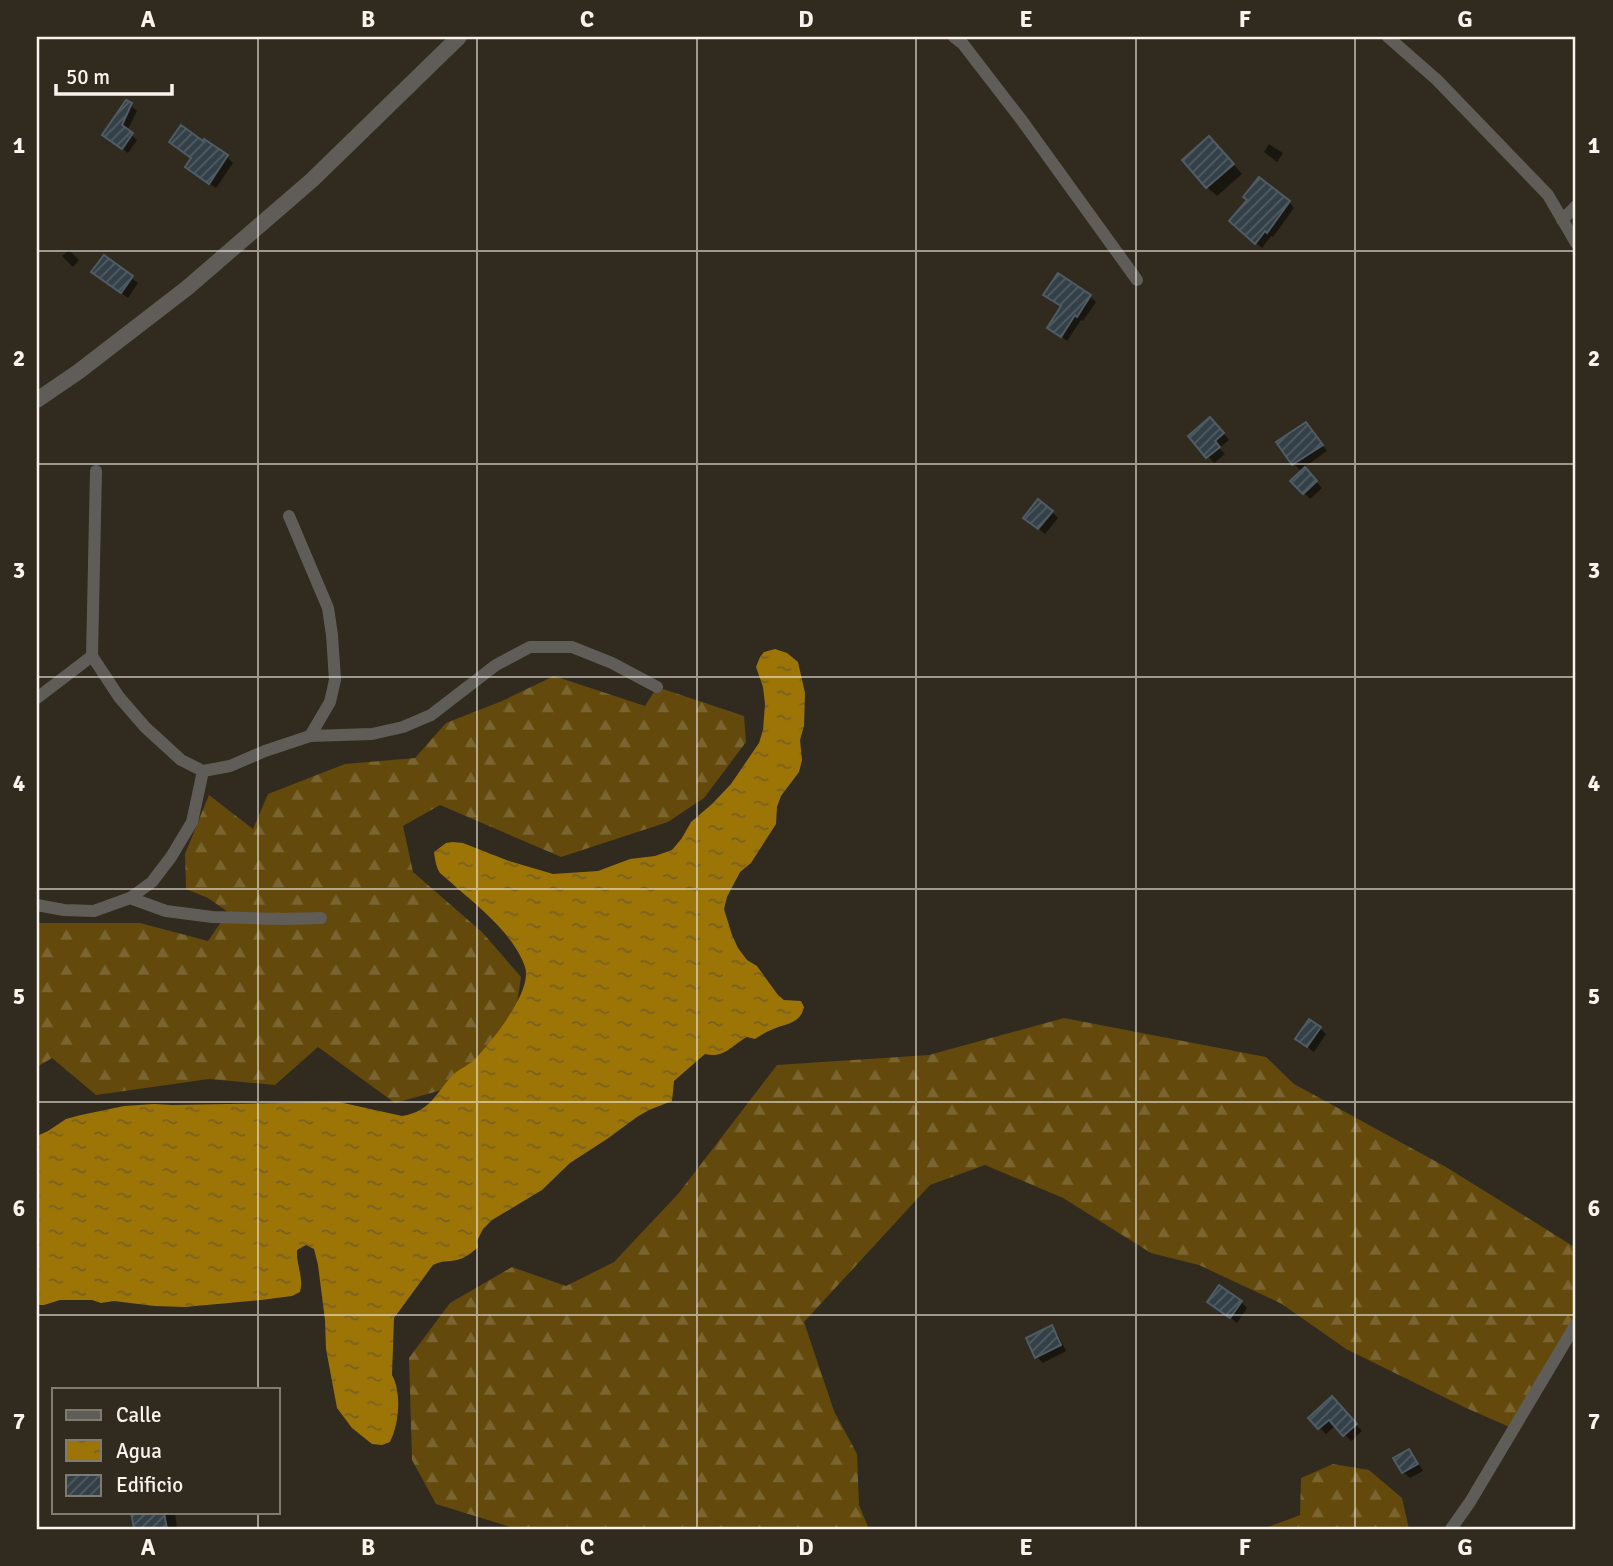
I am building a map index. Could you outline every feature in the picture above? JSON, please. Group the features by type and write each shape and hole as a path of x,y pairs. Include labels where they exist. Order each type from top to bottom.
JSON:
{"street":[{"path":"37,400 187,288 312,180 459,37"},
{"path":"954,37 963,44 1023,122 1137,280"},
{"path":"1388,37 1437,80 1539,185 1548,195 1576,243"},
{"path":"1562,220 1576,206"},
{"path":"96,471 92,656 119,697 145,727 181,760 202,771 230,766 310,736 372,734 402,727 431,715 496,664 530,647 572,647 612,663 657,687"},
{"path":"289,516 328,608 332,635 335,680 330,702 310,736"},
{"path":"37,698 92,656"},
{"path":"37,905 64,910 94,911 130,898 152,882 192,822 202,771"},
{"path":"130,898 166,911 212,917 321,918"},
{"path":"1451,1529 1470,1502 1576,1324"}],"green space":[{"path":"554,676 645,706 657,687 744,716 746,742 704,798 668,822 561,857 440,805 403,826 413,872 482,932 521,977 512,1038 460,1085 395,1103 318,1047 275,1085 209,1079 96,1095 52,1058 37,1067 37,923 140,923 208,941 228,912 208,898 186,889 185,854 209,795 253,829 268,794 345,764 415,758 446,723 502,701"},
{"path":"1064,1018 1266,1057 1294,1084 1446,1167 1576,1248 1576,1325 1514,1429 1346,1349 1282,1304 1199,1265 1151,1253 1063,1198 985,1165 930,1185 804,1322 834,1411 857,1454 859,1505 869,1529 517,1529 436,1504 412,1460 409,1358 450,1303 512,1267 566,1286 614,1262 678,1194 777,1065 929,1055"},
{"path":"1333,1464 1369,1470 1402,1498 1409,1529 1263,1529 1300,1515 1301,1478"}],"water":[{"path":"775,649 787,653 798,662 805,693 804,726 800,740 802,760 799,772 781,796 776,824 751,863 740,872 724,909 732,935 747,960 757,966 784,1000 801,1001 804,1007 802,1013 791,1023 755,1039 747,1037 723,1053 705,1054 674,1081 672,1101 637,1117 570,1163 542,1190 492,1220 483,1229 477,1241 478,1247 468,1255 433,1265 394,1318 392,1375 398,1408 396,1426 390,1442 372,1444 352,1428 337,1408 326,1349 318,1265 314,1249 306,1245 297,1250 301,1287 300,1292 292,1296 185,1307 114,1301 101,1303 92,1300 60,1300 37,1305 37,1136 66,1119 124,1106 339,1102 402,1116 427,1106 454,1074 474,1060 492,1040 510,1015 526,977 525,967 513,944 486,913 440,873 434,852 446,843 463,843 553,874 598,871 630,859 655,856 672,850 691,822 731,784 759,743 765,704 756,667 764,652"}],"building":[{"path":"126,100 132,103 122,125 133,133 122,149 102,135"},
{"path":"181,125 228,155 209,184 185,167 191,158 169,142"},
{"path":"1209,136 1234,164 1206,188 1182,160"},
{"path":"1259,177 1290,201 1267,233 1265,231 1255,244 1229,221 1247,200 1243,197"},
{"path":"104,255 133,276 121,293 91,272"},
{"path":"1058,273 1091,295 1061,337 1047,328 1061,306 1043,295"},
{"path":"1210,417 1224,433 1215,441 1220,447 1206,458 1188,436"},
{"path":"1306,422 1323,445 1292,465 1276,442"},
{"path":"1305,467 1317,481 1303,494 1290,481"},
{"path":"1038,499 1053,511 1038,529 1023,518"},
{"path":"1309,1019 1321,1027 1307,1047 1295,1039"},
{"path":"1219,1285 1242,1301 1230,1318 1207,1302"},
{"path":"1052,1325 1061,1345 1035,1358 1026,1338"},
{"path":"1332,1396 1357,1424 1343,1436 1329,1420 1318,1429 1308,1418"},
{"path":"1409,1449 1418,1464 1402,1473 1393,1458"},
{"path":"131,1514 164,1514 167,1529 134,1529"}]}
